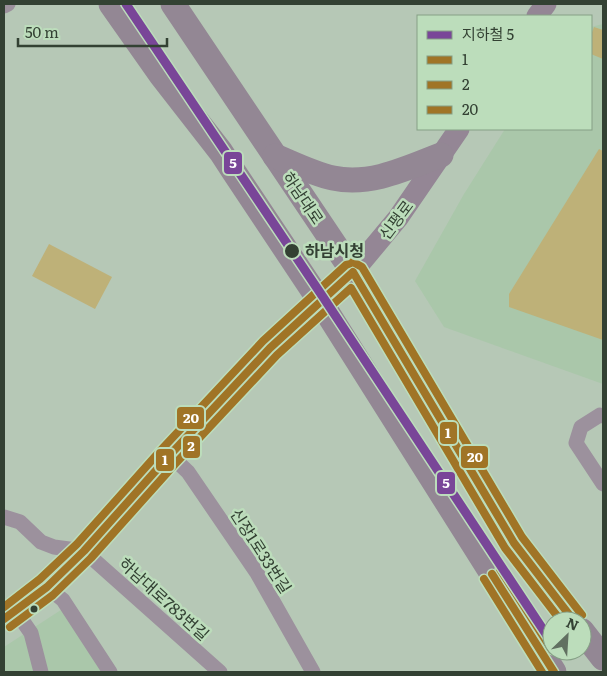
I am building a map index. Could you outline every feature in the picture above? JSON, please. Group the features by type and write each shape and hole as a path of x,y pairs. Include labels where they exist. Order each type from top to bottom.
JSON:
{"main road":[{"path":"111,4 161,75 221,152 320,302 554,672"},
{"name":"하남대로","path":"173,4 353,272 514,543 566,611"},
{"path":"538,15 546,4"},
{"name":"신평로","path":"320,302 353,272 398,218 458,130"},
{"path":"275,156 333,178 367,180 387,175 441,155"},
{"path":"592,644 603,658"}],"street":[{"path":"4,6 8,4"},
{"name":"신평로","path":"9,615 47,587 84,551 170,454 270,348 320,302"},
{"path":"603,416 600,415 581,427 576,443 603,484"},
{"name":"신장1로33번길","path":"170,454 188,472 257,572 313,672"},
{"path":"4,517 20,522 40,542 54,547 84,551"},
{"name":"하남대로783번길","path":"84,551 220,672"},
{"path":"47,587 63,600 110,672"},
{"path":"9,615 31,633 41,672"}],"shaded area":[{"path":"603,24 603,384 444,327 415,281 464,194 504,130 592,130 592,27"},
{"path":"594,27 603,30 603,59 592,54 592,32"},
{"path":"599,149 603,151 603,340 509,307 509,294"},
{"path":"49,244 112,277 95,309 32,276"},
{"path":"64,608 108,672 4,672 4,647"}],"metro line":[{"name":"5","path":"126,4 542,628"}],"transit line":[{"name":"20","path":"4,607 40,579 77,544 161,450 263,341 346,265 353,262 362,267 522,537 579,611"},
{"name":"1","path":"4,619 47,587 84,551 168,457 270,348 353,272 514,543 566,611"},
{"name":"2","path":"10,627 53,595 91,558 175,464 277,355 351,288 505,548 553,611"},
{"name":"20","path":"500,569 542,634"},
{"name":"1","path":"492,574 554,672"},
{"name":"2","path":"484,579 542,672"}],"place":[{"name":"하남시청","path":"292,251"}]}
